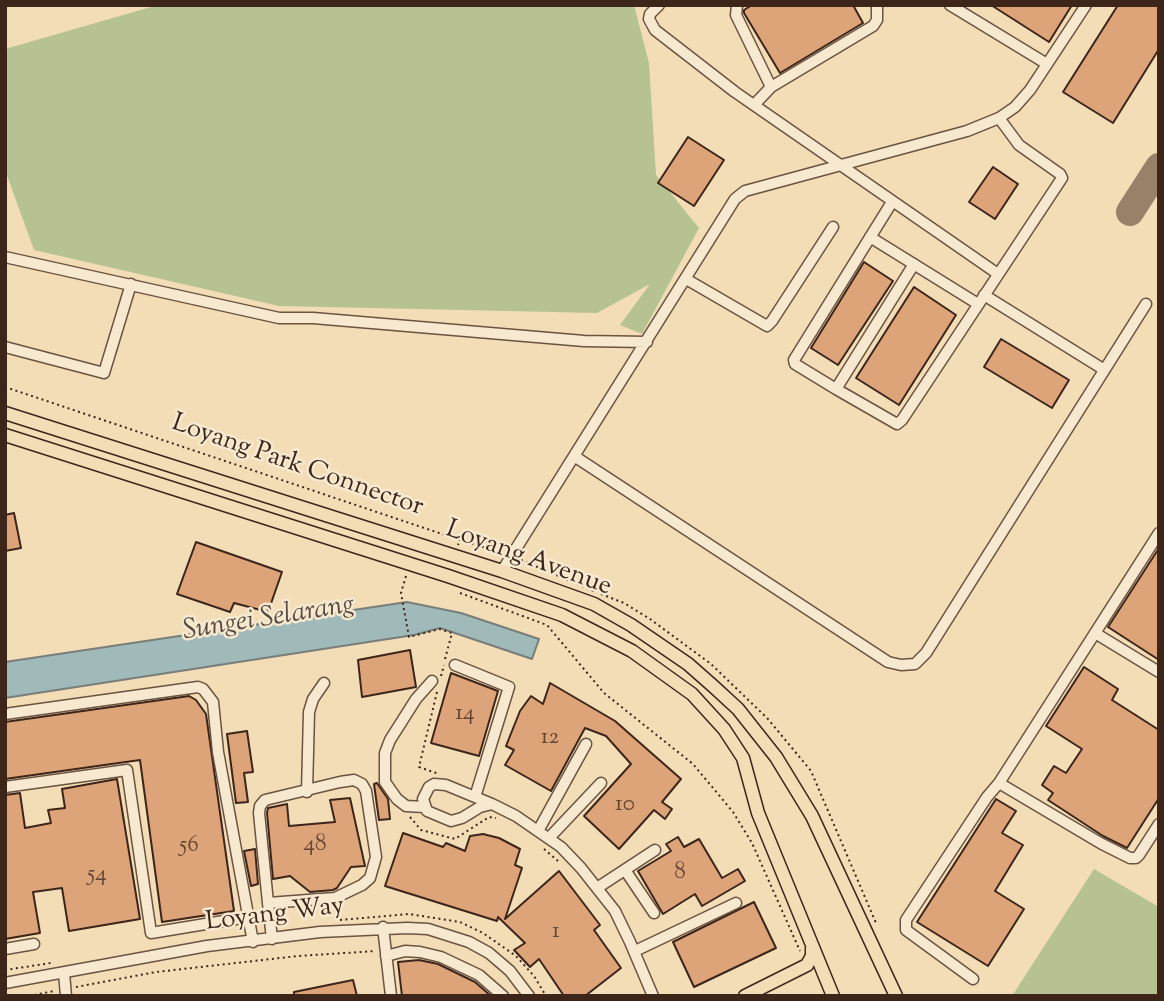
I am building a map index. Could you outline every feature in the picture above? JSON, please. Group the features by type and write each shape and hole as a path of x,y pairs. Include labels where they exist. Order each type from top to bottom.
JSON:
{"main road":[{"name":"Loyang Avenue","path":"5,413 502,571 594,604 631,625 688,664 738,709 776,757 812,816 896,996"},
{"name":"Loyang Avenue","path":"5,435 562,615 632,651 692,694 724,729 743,758 758,813 833,996"},
{"path":"745,996 807,965 812,956 812,948"}],"street":[{"path":"659,5 649,19 655,30 754,105 998,274"},
{"path":"737,5 736,15 771,87"},
{"path":"754,105 771,87 873,26 877,20 877,5"},
{"path":"950,5 1047,64"},
{"path":"502,571 735,199 745,191 967,131 999,118 1015,107 1030,90 1086,5"},
{"path":"892,202 794,360 796,364 891,422 900,422 1062,178 1019,145 999,118"},
{"path":"686,279 767,326 833,227"},
{"path":"870,237 1104,369"},
{"path":"5,257 279,318 313,318 584,341 646,342"},
{"path":"836,389 914,264"},
{"path":"5,347 103,373 131,284"},
{"path":"574,456 888,662 915,664 926,653 1146,304"},
{"path":"973,979 906,930 906,920 999,783 1159,533"},
{"path":"1095,634 1159,672"},
{"path":"455,665 509,687 475,797"},
{"path":"432,681 416,699 390,740 385,753 385,782 397,799 409,807 424,807 431,814 455,821 492,804"},
{"path":"307,792 309,712 313,699 324,683"},
{"path":"5,715 198,687 203,689 213,702 218,752 253,942"},
{"path":"538,831 586,744"},
{"path":"5,787 127,770 152,933 248,917"},
{"path":"268,904 335,898 362,886 370,878 376,857 366,791 362,784 355,780 265,800 260,806 259,813 268,904 272,939"},
{"path":"545,843 601,783"},
{"path":"999,783 1130,858 1139,855 1159,824"},
{"path":"424,807 425,793 434,784 446,785 492,804 538,831 545,843 561,847 615,911 653,996"},
{"path":"597,888 655,850"},
{"path":"625,870 654,913"},
{"path":"635,951 736,903"},
{"path":"383,928 391,996"},
{"name":"Loyang Way","path":"5,983 207,946 320,932 383,928 428,929 470,942 489,953 510,971 529,996"},
{"path":"5,949 34,944"},
{"path":"386,953 420,952 441,957 464,966 503,996"},
{"path":"64,973 66,992"}],"path":[{"name":"Loyang Park Connector","path":"5,387 460,540 455,557"},
{"path":"456,592 547,625 604,693 693,765 733,812 752,843 807,965"},
{"path":"402,599 409,637 440,629 452,633 419,767 439,773 439,776 429,775"},
{"path":"409,807 409,815 421,830 454,839 489,817 503,820"},
{"path":"545,843 563,865"},
{"path":"30,996 66,992 156,972 298,956 386,953"}],"green space":[{"path":"158,5 634,5 649,63 656,175 699,228 642,334 620,325 650,284 597,313 279,306 34,250 5,170 5,49"},
{"path":"1094,869 1159,907 1159,996 1012,996"}],"water":[{"path":"407,602 461,613 539,639 532,659 440,628 414,635 5,698 5,662"}],"building":[{"path":"752,5 853,5 863,23 780,73 744,13 744,10"},
{"path":"991,5 1072,5 1049,42"},
{"path":"1118,5 1159,5 1159,49 1113,123 1063,92"},
{"path":"688,137 724,160 694,206 658,183"},
{"path":"993,167 1018,184 995,219 969,202"},
{"path":"864,262 893,281 838,365 811,348"},
{"path":"914,287 956,315 899,405 856,378"},
{"path":"1001,339 1069,380 1052,408 984,367"},
{"path":"14,513 21,548 5,551 5,515"},
{"path":"196,542 282,572 268,612 234,603 230,612 177,594"},
{"path":"1159,548 1159,660 1108,627"},
{"path":"410,650 416,687 362,697 358,660"},
{"path":"1084,667 1118,689 1112,700 1159,730 1159,798 1127,848 1103,836 1048,800 1053,793 1042,785 1054,766 1066,773 1082,749 1046,726"},
{"path":"451,673 498,691 479,756 431,743"},
{"path":"550,683 615,721 681,779 662,802 672,809 665,819 654,810 619,849 584,816 631,764 606,736 585,728 551,791 505,765 514,750 506,746 520,711 531,696 543,704"},
{"path":"189,696 196,700 206,714 234,911 162,922 140,760 5,779 5,722"},
{"path":"247,731 253,772 244,773 248,802 236,803 227,734"},
{"path":"117,779 140,919 69,931 62,888 33,892 40,933 5,939 5,795 20,793 25,828 51,823 48,810 65,808 62,789"},
{"path":"377,783 388,799 390,819 379,820 374,784"},
{"path":"350,798 365,866 351,867 333,890 310,892 290,876 273,879 268,808 287,804 289,826 335,822 330,800"},
{"path":"996,799 1016,811 1002,833 1023,845 995,891 1024,909 988,966 917,922"},
{"path":"403,833 443,847 446,843 465,851 470,836 483,834 499,838 520,849 515,865 522,868 505,919 559,871 600,925 594,930 621,968 585,996 564,996 539,959 530,967 514,950 525,943 498,917 497,921 385,886"},
{"path":"678,837 684,847 699,839 722,878 738,869 745,881 702,906 695,894 663,914 638,871 671,851 666,844"},
{"path":"255,849 258,884 251,886 244,851"},
{"path":"754,902 776,948 694,987 673,942"},
{"path":"419,960 438,964 475,982 491,996 402,996 398,962"},
{"path":"353,980 357,996 294,996 294,992"}],"taxiway":[{"path":"1130,212 1159,167"}],"water label":[{"name":"Sungei Selarang","path":"269,620"}]}
